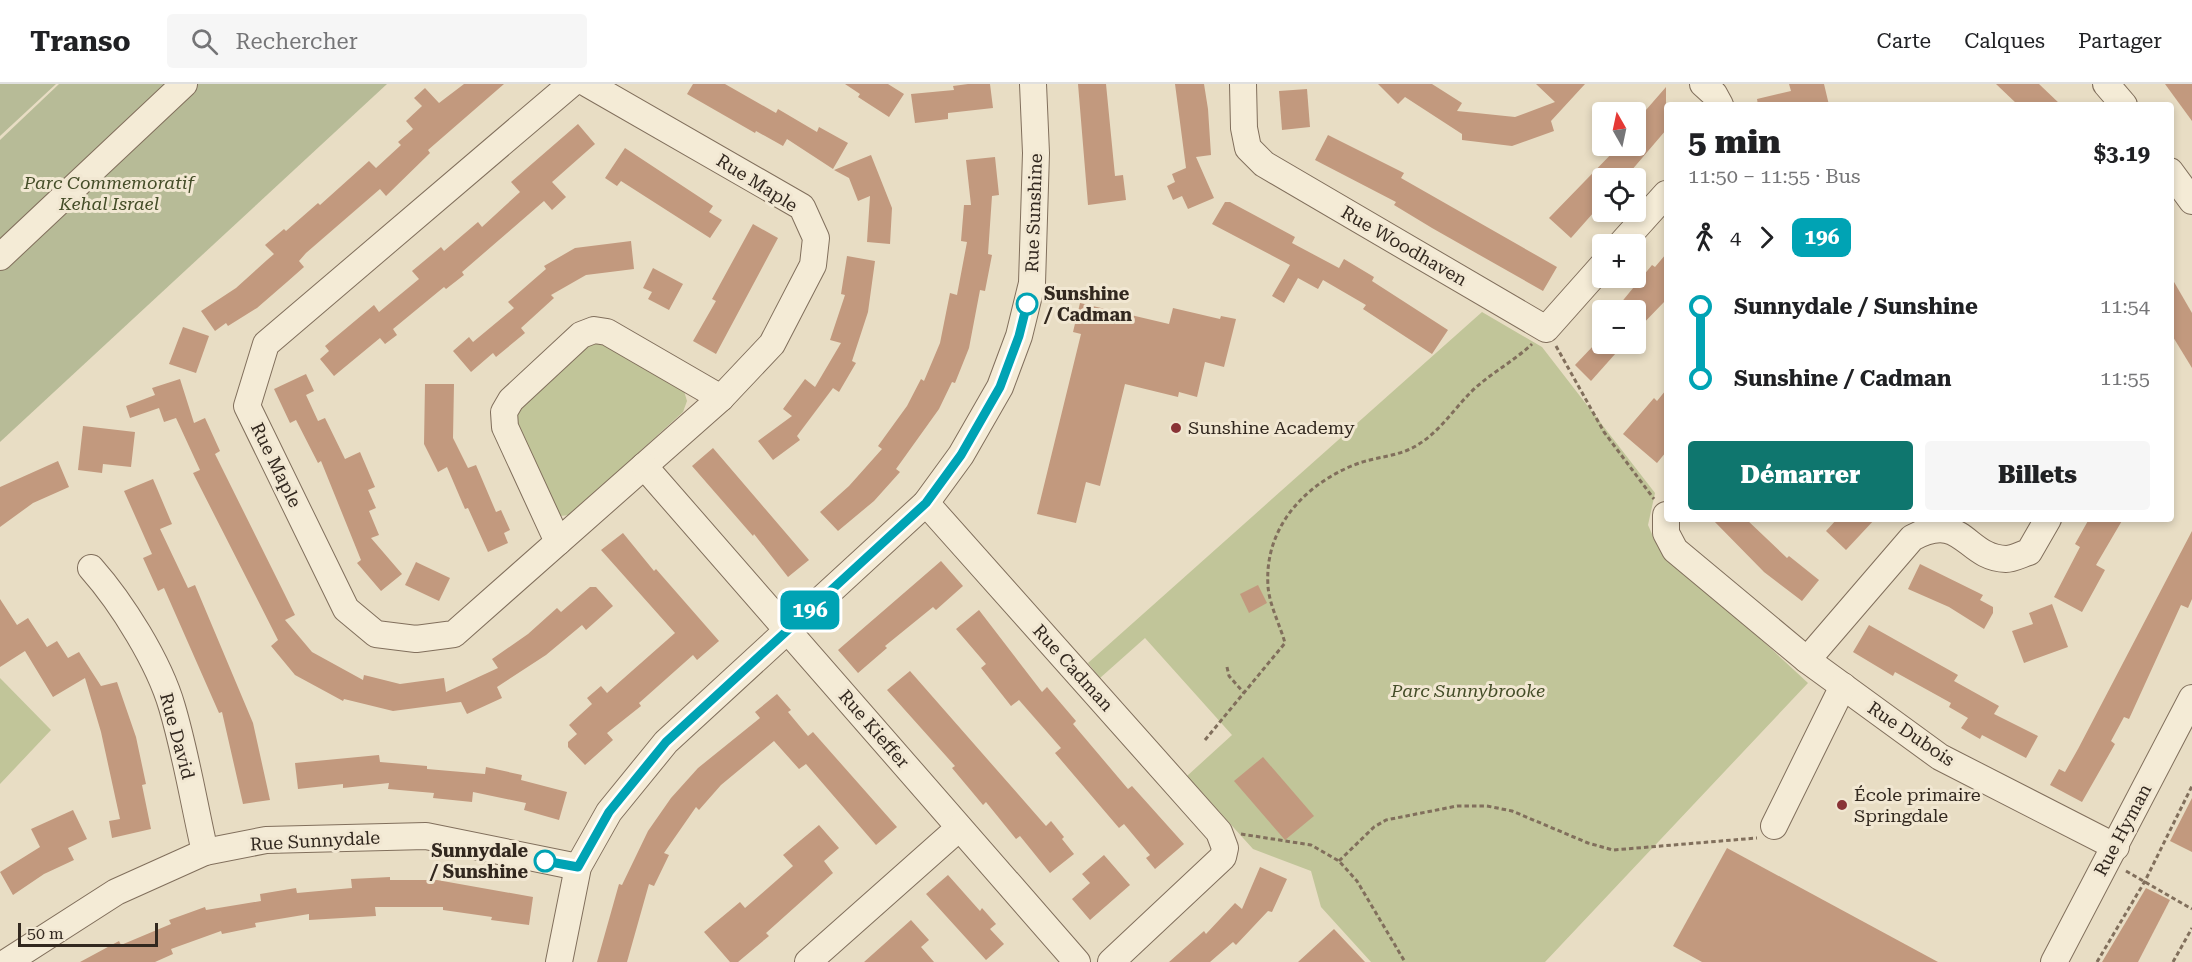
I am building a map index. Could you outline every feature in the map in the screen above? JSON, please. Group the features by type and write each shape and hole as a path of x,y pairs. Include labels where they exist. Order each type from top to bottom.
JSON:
{"street":[{"path":"0,256 184,84"},
{"name":"Rue Maple","path":"571,84 266,344 247,406 346,609 376,634 416,639 454,634 721,399 772,344 813,265 816,238 802,207 588,84"},
{"name":"Rue Sunshine","path":"559,962 578,867 609,812 666,742 926,503 961,455 1000,387 1019,336 1032,283 1036,153 1034,84"},
{"name":"Rue Woodhaven","path":"1243,84 1244,128 1248,148 1264,164 1546,329"},
{"path":"1703,84 1714,94 1718,102"},
{"path":"2106,84 2121,102"},
{"path":"2174,176 2192,201"},
{"path":"1630,234 1664,196"},
{"path":"1546,329 1592,277"},
{"path":"558,542 506,427 504,412 511,400 581,335 594,330 606,332 721,399"},
{"path":"644,466 788,630"},
{"name":"Rue Cadman","path":"926,503 1219,832"},
{"name":"Rue Dubois","path":"1666,522 1666,533 1675,550 1808,660 1940,757 2118,858"},
{"path":"1808,660 1912,538 1930,528 1950,530 1990,556 2007,559 2029,552 2046,522"},
{"name":"Rue David","path":"92,568 115,594 162,680 172,707 205,852"},
{"name":"Rue Kieffer","path":"788,630 1077,962"},
{"path":"1770,832 1843,686"},
{"name":"Rue Hyman","path":"2054,962 2118,858 2192,698"},
{"path":"808,962 960,828"},
{"path":"1111,962 1223,857 1225,848 1219,832"},
{"name":"Rue Sunnydale","path":"7,962 116,892 205,852 266,840 426,836 578,867"}],"path":[{"path":"1205,740 1285,643 1268,586 1272,546 1285,516 1301,496 1331,475 1357,464 1404,452 1421,443 1472,391 1529,346 1546,329 1604,432 1664,513"},
{"path":"1227,667 1229,676 1244,693"},
{"path":"2097,962 2145,881 2192,786"},
{"path":"1339,861 1374,827 1386,820 1457,806 1487,806 1512,811 1588,843 1613,850 1770,832"},
{"path":"1219,832 1250,834 1311,845 1339,861 1357,882 1405,962"},
{"path":"2118,858 2145,881 2192,909"},
{"path":"2173,962 2192,928"}],"green space":[{"path":"0,84 56,84 0,136"},
{"name":"Parc Commemoratif Kehal Israel","path":"59,84 387,84 0,442 0,140"},
{"name":"Parc Sunnybrooke","path":"1482,312 1542,347 1655,493 1648,525 1655,541 1808,683 1545,962 1371,962 1321,907 1311,871 1253,849 1187,776 1232,735 1145,638 1100,678 1088,663"},
{"path":"594,342 607,345 684,391 687,401 683,412 570,515 560,516 553,508 515,428 515,414 583,345"},
{"path":"0,678 51,730 0,784"}],"building":[{"path":"464,84 504,84 428,150 430,153 386,196 380,189 306,253 299,261 304,267 257,308 228,326 226,323 215,331 201,311 236,288 274,254 265,245 284,229 286,231 318,203 320,205 369,161 376,168 401,145 398,142 413,129 406,121 422,106 414,98 425,88 439,103"},
{"path":"693,84 725,84 776,113 778,109 817,132 819,127 848,143 833,169 787,139 783,146 756,131 755,133 687,94"},
{"path":"845,84 888,84 904,94 889,117 858,97 860,94"},
{"path":"990,84 993,108 948,113 948,119 915,123 911,94 954,90 953,86"},
{"path":"1078,84 1106,84 1115,176 1123,175 1126,200 1088,205"},
{"path":"1175,84 1204,84 1208,109 1211,155 1196,157 1214,198 1188,209 1182,196 1173,200 1167,186 1175,182 1172,174 1186,168"},
{"path":"1378,84 1432,84 1462,103 1457,111 1515,117 1555,102 1536,84 1585,84 1551,121 1554,131 1512,146 1462,140 1462,134 1405,97 1398,104"},
{"path":"1789,84 1824,84 1828,102 1758,102 1757,99 1791,91"},
{"path":"1996,84 2039,84 2058,102 2015,102"},
{"path":"2165,84 2192,84 2192,121"},
{"path":"1666,87 1666,102 1664,102 1664,132 1646,153 1646,110"},
{"path":"1307,89 1310,127 1282,130 1279,91"},
{"path":"578,124 595,144 552,182 566,197 552,210 544,201 462,272 464,275 446,289 444,287 393,329 397,335 385,344 380,338 334,376 320,359 329,351 325,346 374,305 379,312 419,279 412,271 441,247 444,251 478,222 482,227 520,192 511,182"},
{"path":"1328,135 1404,173 1401,178 1557,267 1543,291 1394,205 1396,202 1315,160"},
{"path":"625,148 713,206 709,212 722,220 710,238 621,181 617,186 605,178"},
{"path":"871,155 892,208 890,244 867,242 870,196 858,201 849,178 834,170"},
{"path":"1609,156 1644,156 1634,168 1598,168"},
{"path":"995,157 999,195 992,196 988,254 992,255 985,291 980,290 969,348 955,383 952,382 939,409 896,469 900,472 874,501 838,531 820,512 849,486 882,449 878,446 907,406 921,379 924,381 940,343 950,293 957,295 967,242 961,241 964,205 971,205 966,160"},
{"path":"1592,174 1592,214 1571,238 1549,218"},
{"path":"1225,202 1230,202 1295,237 1292,243 1339,268 1344,259 1374,277 1372,281 1448,330 1432,354 1363,309 1366,305 1323,280 1318,289 1298,278 1284,303 1272,296 1290,265 1212,224"},
{"path":"753,224 778,238 716,354 693,341 716,301 712,299"},
{"path":"631,241 634,269 586,275 551,295 554,298 521,328 525,333 496,357 493,353 471,372 453,351 469,337 473,342 514,308 508,302 546,269 544,266 575,248"},
{"path":"847,256 875,261 868,312 852,361 856,363 839,392 833,388 797,436 800,440 773,460 758,441 792,416 783,409 805,379 815,387 841,343 830,340 845,295 841,294"},
{"path":"1664,256 1664,302 1646,321 1646,300 1623,300 1633,288 1646,288 1646,272 1652,265 1655,267"},
{"path":"653,268 683,284 669,310 648,299 652,292 643,288"},
{"path":"2174,282 2192,313 2192,368 2174,339"},
{"path":"1080,303 1169,324 1173,308 1220,319 1221,316 1236,319 1224,367 1205,362 1197,397 1179,392 1178,397 1125,384 1100,486 1086,482 1076,523 1037,514 1081,334 1073,332"},
{"path":"183,327 209,336 196,373 169,364"},
{"path":"1592,347 1592,354 1615,354 1591,381 1575,365"},
{"path":"306,374 314,391 306,395 318,421 325,418 345,459 360,452 375,487 368,490 376,508 369,511 379,535 371,538 402,574 381,591 357,563 361,560 321,461 318,463 296,420 290,423 274,389"},
{"path":"180,379 194,423 205,418 220,451 215,454 295,615 285,620 312,652 363,680 364,675 400,684 444,678 446,692 498,668 492,659 528,634 557,608 561,612 590,587 596,587 613,606 586,630 582,625 546,655 497,687 502,698 467,714 461,702 393,711 344,699 343,701 295,675 271,646 278,640 193,473 200,470 176,418 164,422 159,408 130,418 126,406 155,395 152,388"},
{"path":"425,384 454,384 453,438 468,468 476,465 496,512 501,510 510,530 504,533 508,543 488,552 468,508 465,509 447,467 438,472 424,444"},
{"path":"1664,392 1664,454 1657,463 1623,434 1654,398 1657,401"},
{"path":"83,426 135,432 131,467 103,464 102,473 78,470"},
{"path":"713,448 809,560 788,577 754,534 753,536 692,466"},
{"path":"58,461 69,487 33,503 0,527 0,487"},
{"path":"153,479 172,524 160,529 188,588 195,585 253,723 270,800 243,804 222,712 219,713 164,588 158,591 143,558 152,554 124,491"},
{"path":"1715,522 1749,522 1787,558 1789,556 1819,580 1802,601 1764,572"},
{"path":"1834,522 1872,522 1846,550 1826,531"},
{"path":"2087,522 2121,522 2096,565 2105,570 2082,612 2054,597 2080,547 2075,544"},
{"path":"2192,531 2192,599 2188,608 2181,605 2129,719 2124,717 2111,741 2115,744 2082,802 2050,785 2059,769 2065,772 2078,749"},
{"path":"623,533 654,571 656,569 719,641 697,660 693,655 639,703 641,706 607,733 613,740 585,765 568,747 568,742 577,734 569,725 592,704 587,698 601,686 607,693 675,633 601,550"},
{"path":"941,561 963,586 936,610 933,607 885,646 887,648 858,673 838,650"},
{"path":"416,562 450,578 439,601 405,585"},
{"path":"1920,564 1983,595 1980,600 1993,607 1993,613 1984,629 1949,607 1908,589"},
{"path":"1258,585 1267,603 1249,613 1240,594"},
{"path":"0,599 17,625 28,618 47,647 57,641 68,658 79,652 101,686 117,682 136,737 146,784 142,785 151,829 112,838 109,821 120,819 101,732 85,678 53,697 25,651 0,667"},
{"path":"2052,604 2068,647 2024,663 2012,631 2033,624 2029,613"},
{"path":"979,610 1042,692 1047,687 1076,721 1073,724 1128,789 1132,786 1184,844 1155,869 1146,858 1150,855 1124,824 1119,828 1055,753 1061,748 1019,700 1011,706 981,668 986,664 956,629"},
{"path":"1869,625 1958,675 1954,681 1999,706 1994,714 2038,736 2026,758 1982,735 1980,739 1961,728 1968,718 1949,707 1951,703 1895,672 1893,676 1853,652"},
{"path":"910,671 1046,826 1051,821 1064,837 1062,839 1074,854 1050,873 1020,836 1016,839 986,802 983,805 952,768 955,766 887,690"},
{"path":"777,694 791,710 788,712 808,736 813,732 897,827 876,845 806,764 799,769 774,741 721,785 699,810 696,807 664,853 669,855 654,886 649,884 627,962 597,962 619,884 622,885 648,831 671,798 698,768 760,718 755,712"},
{"path":"379,755 380,762 427,766 427,769 485,774 486,767 522,775 521,780 567,792 559,820 524,810 526,803 473,792 472,802 433,798 434,793 388,789 389,783 343,788 343,784 298,789 295,763"},
{"path":"1263,757 1314,816 1285,840 1234,781"},
{"path":"2192,798 2192,852 2170,841"},
{"path":"73,810 87,839 68,848 74,860 44,874 13,895 0,872 40,847 31,829"},
{"path":"819,825 839,848 824,861 833,873 766,933 769,936 738,962 730,962 704,932 740,902 745,908 793,866 783,855"},
{"path":"1727,848 1938,962 1702,962 1673,946"},
{"path":"1104,855 1130,885 1090,920 1072,899 1090,883 1082,874"},
{"path":"1260,867 1287,879 1272,912 1268,911 1236,945 1233,942 1210,962 1169,962 1204,931 1206,934 1235,903 1242,909"},
{"path":"948,875 980,911 982,908 996,924 990,929 1004,944 986,960 926,894"},
{"path":"390,877 390,880 437,880 533,897 529,925 443,910 443,907 375,907 376,916 309,920 309,914 255,923 256,927 222,934 221,931 171,949 173,954 155,962 80,962 119,941 121,945 171,924 169,920 205,907 206,910 261,901 260,894 296,888 297,893 352,888 351,879"},
{"path":"2146,888 2170,900 2138,962 2102,962"},
{"path":"911,920 929,940 921,947 934,962 864,962"},
{"path":"1334,929 1365,962 1298,962"}],"bus line":[{"name":"196","path":"545,861 578,867 609,812 666,742 926,503 961,455 1000,387 1019,336 1027,304"}],"place":[{"name":"Sunshine / Cadman","path":"1027,304"},
{"name":"Sunshine Academy","path":"1176,428"},
{"name":"École primaire Springdale","path":"1842,805"},
{"name":"Sunnydale / Sunshine","path":"545,861"}]}
